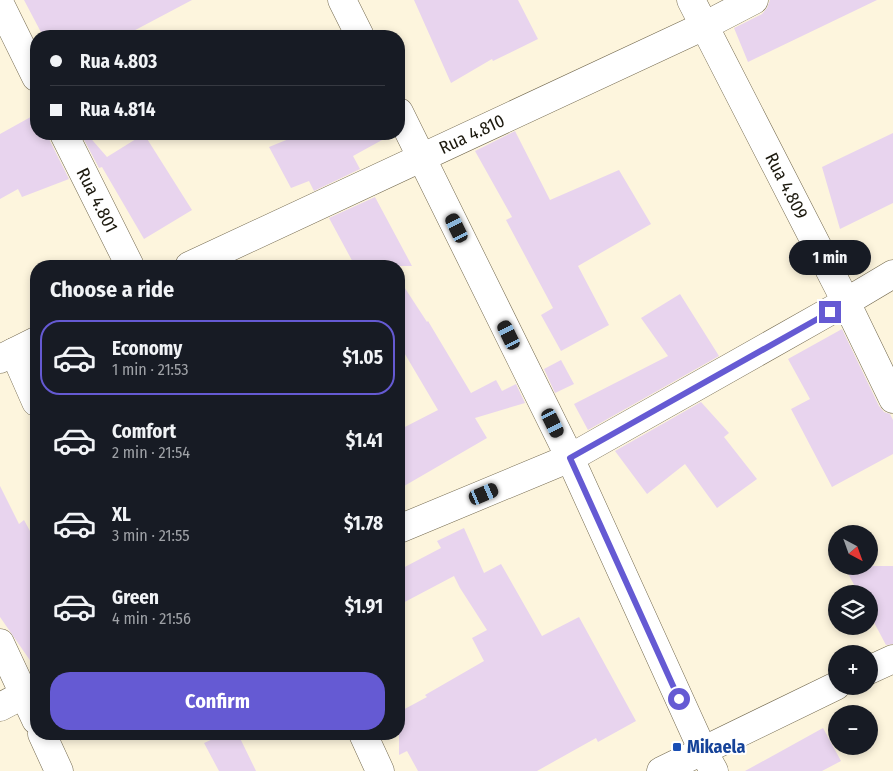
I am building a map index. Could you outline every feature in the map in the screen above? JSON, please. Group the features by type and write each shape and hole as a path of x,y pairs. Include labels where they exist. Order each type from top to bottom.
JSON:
{"street":[{"path":"342,0 357,30"},
{"name":"Rua 4.809","path":"691,0 846,302 893,399"},
{"name":"Rua 4.810","path":"202,260 704,26 754,0"},
{"path":"0,4 30,65"},
{"path":"405,124 570,458 708,761"},
{"name":"Rua 4.801","path":"67,140 127,260"},
{"path":"405,527 570,458 893,274"},
{"path":"17,351 30,386"},
{"path":"0,643 30,691 0,707"},
{"path":"878,666 893,659"},
{"path":"661,771 708,761 828,691"},
{"path":"45,740 59,771"},
{"path":"366,740 380,771"}],"building":[{"path":"24,0 192,0 135,30 40,30"},
{"path":"414,0 518,0 538,39 493,61 492,59 451,83"},
{"path":"770,0 877,0 748,62 734,28 762,14"},
{"path":"30,117 30,140 50,140 69,179 22,197 18,189 0,199 0,134"},
{"path":"515,131 550,200 619,170 651,224 578,266 609,325 561,351 541,315 553,308 506,220 512,217 475,151"},
{"path":"893,133 893,203 840,229 822,167"},
{"path":"84,140 92,140 107,157 134,140 148,140 192,210 144,239 102,167 99,168"},
{"path":"286,140 382,140 353,156 360,169 314,191 309,181 291,188 269,147"},
{"path":"375,197 412,266 405,266 405,260 352,260 329,218"},
{"path":"405,288 428,321 471,393 496,380 502,391 516,384 525,403 475,418 487,438 405,486 405,427 438,410 405,354"},
{"path":"680,294 719,356 588,430 574,404 668,356 641,318"},
{"path":"842,329 879,406 884,412 890,414 893,420 893,454 832,487 791,409 810,399 788,359"},
{"path":"561,360 574,384 555,393 544,369"},
{"path":"701,402 729,433 724,437 757,479 717,508 685,464 647,494 615,451"},
{"path":"0,486 19,524 24,520 30,531 30,660 0,617"},
{"path":"464,528 484,573 501,564 542,636 579,617 636,721 598,742 596,738 537,771 418,771 407,751 399,755 399,740 405,740 405,709 484,661 472,638 487,630 454,576 405,602 405,567 441,548 437,541"},
{"path":"878,566 893,566 893,644 886,645 878,630 878,585 854,585 849,575 878,575"},
{"path":"823,728 828,737 828,755 838,755 841,761 822,771 745,771"},
{"path":"211,740 241,740 256,771 219,771 204,743"}],"place":[{"name":"Mikaela","path":"677,747"}],"route":[{"path":"679,699 570,458 830,312"}]}
